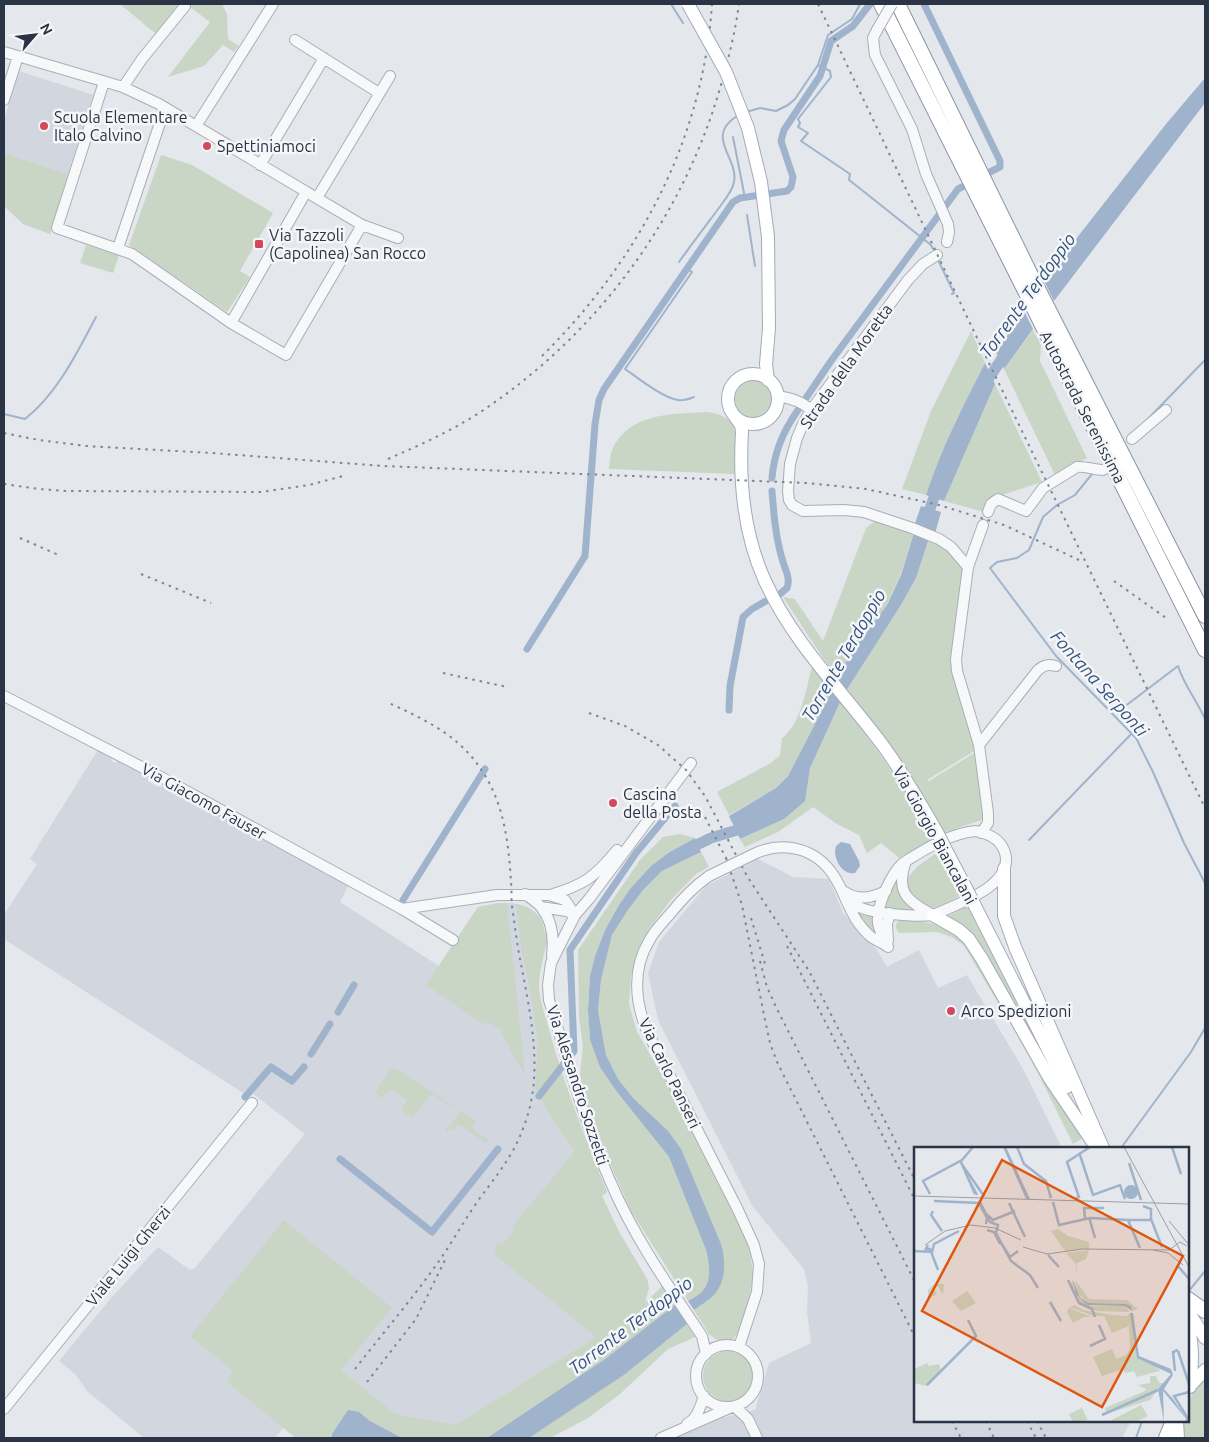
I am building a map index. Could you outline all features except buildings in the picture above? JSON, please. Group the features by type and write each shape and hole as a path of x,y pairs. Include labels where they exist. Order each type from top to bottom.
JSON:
{"highway":[{"name":"Autostrada Serenissima","path":"881,4 1024,276 1062,337 1107,460 1205,616"},
{"name":"Autostrada Serenissima","path":"898,4 1024,276 1054,350 1107,460 1205,650"},
{"path":"1189,1299 1205,1311"},
{"path":"1160,1438 1164,1422"},
{"path":"1166,1438 1173,1422"}],"main road":[{"path":"688,4 726,72 748,128 763,195 769,257 769,337 766,364 768,380"},
{"path":"743,476 741,425 731,410 728,402 729,394 732,386 738,380 754,370 768,311"},
{"path":"736,417 742,422 757,424 764,422 775,411 777,396 772,384 761,376 745,376"},
{"path":"743,476 749,441 757,424"},
{"name":"Via Giorgio Biancalani","path":"743,476 743,493 747,520 759,567 778,606 808,650 884,748 919,799 1099,1147"},
{"path":"1004,869 1004,916 1006,924 1100,1147"},
{"path":"933,915 959,930 982,958 1050,1079 1099,1147"},
{"path":"1189,1313 1205,1338"},
{"path":"1189,1331 1193,1356 1189,1388"},
{"path":"1189,1388 1205,1370"},
{"path":"1177,1422 1178,1438"}],"street":[{"path":"196,126 274,4"},
{"path":"892,4 873,38 875,55 912,128 926,174 943,211 949,232 947,242"},
{"path":"123,87 142,59 185,6"},
{"path":"296,40 379,93"},
{"path":"4,52 123,87 165,108 362,225 398,238"},
{"path":"4,100 18,56"},
{"path":"260,165 324,58"},
{"path":"317,198 390,76"},
{"path":"104,82 57,228 126,252 232,323 286,355 362,225"},
{"path":"126,252 165,108"},
{"path":"232,323 306,192"},
{"name":"Strada della Moretta","path":"936,255 923,264 908,280 811,410 797,438 790,464 788,491 789,500 792,505 803,511 844,510 864,512 939,539 951,547 968,567"},
{"path":"777,396 796,400 811,410"},
{"path":"1132,439 1166,410"},
{"path":"988,512 991,504 998,499 1026,511 1044,488 1077,467 1107,460"},
{"path":"981,832 988,823 988,813 979,745 956,665 968,567 983,525"},
{"path":"979,745 1038,670 1050,664 1056,666"},
{"name":"Via Giacomo Fauser","path":"4,696 159,776 402,909 453,940"},
{"name":"Via Alessandro Sozzetti","path":"691,763 575,915 551,963 548,985 549,1000 567,1060 585,1115 612,1185 639,1237 677,1299 700,1332 719,1346"},
{"path":"888,947 878,926 879,912 896,870 906,861 923,850 960,834 976,831 995,838 1002,845 1006,863 996,883 991,887 933,915 910,902 905,895 902,887 902,873 906,861"},
{"path":"550,895 568,890 594,876 623,843 632,841"},
{"name":"Via Carlo Panseri","path":"739,1347 757,1292 759,1264 754,1245 738,1210 641,1016 637,994 637,978 648,941 686,894 709,876 754,854 776,847 801,850 822,862 834,876 857,921 869,936 881,941 888,947"},
{"path":"842,890 851,895 868,898 886,891"},
{"name":"Via Carlo Panseri","path":"842,890 855,905 879,912 922,916 933,915"},
{"path":"402,909 497,895 525,894 550,895 565,900 575,915"},
{"path":"525,894 541,907 550,924 553,942 551,963"},
{"path":"541,907 567,911 575,915"},
{"path":"888,947 887,924 890,913"},
{"name":"Viale Luigi Gherzi","path":"4,1409 252,1103"},
{"name":"Via Alessandro Sozzetti","path":"700,1332 706,1354"},
{"path":"661,1438 734,1406 749,1398 757,1382 758,1372 755,1363 739,1347 729,1345 719,1346 706,1354 698,1366 696,1376 699,1387 704,1396 718,1405 734,1406 748,1419 757,1438"},
{"path":"676,1431 692,1421 699,1412 704,1396"},
{"path":"748,1419 749,1398"}],"shaded area":[{"name":"Scuola Elementare Italo Calvino","path":"19,71 93,95 68,174 4,153 4,120"},
{"path":"98,750 113,757 111,760 115,763 118,760 148,777 148,781 158,787 163,786 349,884 340,902 439,966 478,907 499,903 512,903 526,906 540,916 543,923 533,983 595,1182 619,1232 647,1279 649,1288 635,1313 436,1438 296,1438 283,1428 275,1438 144,1438 87,1391 76,1375 59,1361 111,1298 158,1247 190,1270 195,1268 305,1134 247,1089 243,1093 4,939 4,915 37,864 30,859"},
{"path":"758,859 793,877 829,879 843,913 877,950 887,967 919,950 938,988 967,975 1023,1069 1062,1147 914,1147 914,1422 1130,1422 1122,1438 674,1438 713,1420 755,1410 769,1363 811,1343 807,1312 808,1287 804,1269 753,1207 658,1020 648,973 659,942 706,886"}],"green space":[{"path":"120,4 179,4 156,34"},
{"path":"186,4 222,4 227,14 228,39 239,46 234,52 223,45 204,66 168,77 210,22"},
{"path":"4,153 68,174 50,234 23,224 4,206"},
{"path":"161,155 192,165 273,213 240,271 250,277 227,312 129,245"},
{"path":"86,245 119,255 113,273 80,263"},
{"path":"1033,330 1041,345 1040,361 1087,458 1055,475 1004,369"},
{"path":"971,331 985,363 945,444 926,495 902,489 931,411"},
{"path":"754,380 768,385 773,399 768,413 754,418 740,413 735,399 740,385"},
{"path":"995,384 1042,482 993,498 984,512 944,501"},
{"path":"708,412 724,417 730,421 733,427 737,442 735,474 609,469 612,450 629,428 641,422 667,415"},
{"path":"875,521 914,533 900,576 886,606 836,678 783,597 795,599 823,641 866,528"},
{"path":"929,538 938,541 961,562 964,572 960,609 953,641 952,665 976,750 927,780 929,781 976,752 984,813 982,820 942,833 846,691 916,578"},
{"path":"811,669 814,669 832,691 788,776 776,788 729,815 717,792 771,763 780,755 782,738 788,733 798,717 805,697"},
{"path":"840,702 889,768 912,803 932,839 899,858 881,843 867,853 859,835 837,824 813,807 778,832 745,847 740,839 784,819 807,782 816,752"},
{"path":"680,834 695,838 668,853 651,866 630,889 605,930 590,976 588,1010 590,1040 617,1092 669,1157 706,1250 709,1270 707,1285 701,1293 688,1301 631,1211 597,1134 579,1084 583,1046 579,1017 578,950 640,860 663,837"},
{"path":"939,851 962,895 940,906 927,908 918,903 914,898 907,878 918,866"},
{"path":"701,852 709,867 696,874 670,901 649,929 637,953 631,977 629,1004 637,1032 665,1080 749,1244 753,1275 747,1314 738,1333 727,1342 715,1339 709,1334 694,1310 713,1295 721,1244 703,1204 634,1099 618,1079 606,1055 598,1010 601,980 612,935 628,910 644,889 662,871"},
{"path":"897,880 904,900 917,911 916,913 886,910 885,908 893,886"},
{"path":"507,903 525,1075 501,1033 502,1030 481,1019 486,1026 426,985 478,907"},
{"path":"516,904 536,913 542,921 545,933 549,935 540,971 540,996 569,1093 607,1192 602,1196 619,1232 647,1279 649,1288 645,1303 662,1286 675,1305 605,1359 487,1438 402,1438 370,1421 359,1412 332,1434 332,1438 296,1438 227,1382 233,1371 190,1336 284,1220 392,1308 341,1370 391,1411 400,1415 455,1425 596,1337 494,1254 498,1243 502,1245 515,1230 512,1227 575,1151 557,1127 535,1088 538,1044 532,1000 521,946"},
{"path":"967,906 1049,1066 976,940 965,926 947,917"},
{"path":"856,912 875,916 878,934 875,936 871,934"},
{"path":"903,919 937,924 963,939 1083,1138 1073,1144 1038,1073 964,946 952,937 937,932 899,933 896,925 898,921"},
{"path":"391,1069 396,1069 455,1107 432,1094 412,1117 401,1110 407,1100 390,1089 382,1098 375,1093"},
{"path":"461,1111 476,1121 471,1128 488,1140 486,1143 458,1124 454,1130 451,1128 447,1133 445,1131"},
{"path":"687,1324 695,1337 668,1349 620,1394 588,1418 550,1438 529,1438 624,1375"},
{"path":"723,1351 733,1351 746,1358 753,1371 753,1381 746,1394 733,1401 723,1401 714,1397 707,1390 703,1381 703,1371 707,1362 714,1355"},
{"path":"1205,1377 1205,1438 1184,1438 1183,1422 1189,1422 1191,1397 1196,1387"}],"water":[{"path":"1205,78 1205,103 1054,301 1043,279"},
{"path":"1024,311 1033,329 1004,369 996,352"},
{"path":"985,363 995,384 944,501 926,495 945,444"},
{"path":"921,506 941,512 935,534 914,526"},
{"path":"914,533 929,538 916,578 846,691 836,678 860,641 887,605 901,575"},
{"path":"832,691 840,702 810,768 805,801 784,819 740,839 729,816 776,788 788,776"},
{"path":"695,838 701,852 662,871 644,889 612,935 601,980 598,1010 606,1055 618,1079 634,1099 668,1131 681,1149 721,1244 724,1257 724,1271 721,1284 714,1295 694,1310 688,1301 703,1291 707,1285 709,1275 706,1250 669,1157 617,1092 600,1067 590,1040 588,1010 590,976 595,956 605,930 619,905 630,889 651,866 668,853"},
{"path":"841,842 850,844 859,861 860,866 855,873 846,872 839,865 835,850 836,846"},
{"path":"675,1305 687,1324 624,1375 529,1438 487,1438 605,1359"},
{"path":"348,1410 359,1412 370,1421 402,1438 332,1438 332,1434"}],"waterway":[{"path":"671,4 683,23"},
{"path":"746,112 760,108 776,111 795,99 818,65 828,35 852,19 860,4"},
{"path":"527,649 585,556 595,424 599,400 604,389 733,202 740,198 787,191 791,187 793,177 781,141 784,130 820,76 831,41 853,26 870,4"},
{"path":"924,4 1000,161 1000,167 990,172"},
{"path":"818,65 830,71 831,77 798,119 800,123 798,127 808,133 801,141 850,174 849,180 931,245 933,249"},
{"path":"679,262 733,186 734,173 725,148 723,132 728,124 737,116"},
{"path":"733,137 744,193"},
{"path":"806,398 831,361 958,189 962,187"},
{"path":"747,215 755,266"},
{"path":"938,260 954,293 952,294"},
{"path":"689,270 692,272 625,369 665,396 678,400 694,397"},
{"path":"4,414 25,419 47,398 65,372 96,317"},
{"name":"Torrente Terdoppio","path":"983,387 1009,348"},
{"name":"Fontana Serponti","path":"1144,423 1205,360"},
{"path":"772,478 780,442 798,410"},
{"name":"Fontana Serponti","path":"1092,474 1075,495 1057,505 1043,517 1029,550 1017,558 997,562 990,568 1056,656 1136,738 1184,843 1205,883"},
{"name":"Torrente Terdoppio","path":"925,523 939,483"},
{"path":"772,491 777,538 788,579 787,588 780,594"},
{"path":"729,710 730,686 743,617 766,601"},
{"path":"1029,840 1136,729 1120,715 1124,707 1178,666 1205,719"},
{"path":"403,900 485,769"},
{"path":"539,1096 574,1051 570,950 636,853 675,806"},
{"name":"Torrente Terdoppio","path":"686,850 711,838 750,826"},
{"path":"338,1012 354,985"},
{"path":"311,1054 330,1024"},
{"name":"Fontana Serponti","path":"1122,1147 1191,1052 1205,1028"},
{"path":"245,1097 271,1067 292,1081 304,1067"},
{"path":"340,1159 432,1232 498,1149"},
{"path":"1189,1291 1205,1271"},
{"name":"Fontana Serponti","path":"1136,1438 1142,1422"}],"railway":[{"path":"542,356 608,280 636,239 660,195 680,150 695,103 706,54 712,4"},
{"path":"388,459 468,420 523,381 563,345 601,306 634,264 663,219 688,172 709,122 725,70 739,4"},
{"path":"818,4 989,363 1205,808"},
{"path":"4,433 86,446 383,466 807,483 866,489 939,505 1004,525 1079,560"},
{"path":"4,484 67,491 261,492 309,485 343,476"},
{"path":"20,538 61,556"},
{"path":"141,574 211,603"},
{"path":"1114,581 1169,620"},
{"path":"443,673 507,687"},
{"path":"355,1369 429,1275 473,1208 508,1160 524,1126 533,1086 534,1045 532,1025 512,906 507,839 496,797 482,771 453,739 429,723 389,703"},
{"path":"589,713 625,726 658,745 686,770 705,796 747,876 809,971 914,1178"},
{"path":"705,817 729,864"},
{"path":"726,858 742,905 770,1043 777,1062 914,1335"},
{"path":"751,918 766,967"},
{"path":"787,946 914,1198"},
{"path":"760,961 767,987 776,1007 914,1280"},
{"path":"367,1382 416,1319 445,1260"},
{"path":"953,1422 961,1438"},
{"path":"986,1422 994,1438"},
{"path":"1028,1422 1036,1438"},
{"path":"1038,1422 1046,1438"}],"place":[{"name":"Scuola Elementare Italo Calvino","path":"44,126"},
{"name":"Spettiniamoci","path":"207,146"},
{"name":"Via Tazzoli (Capolinea) San Rocco","path":"259,244"},
{"name":"Cascina della Posta","path":"613,803"},
{"name":"Arco Spedizioni","path":"951,1011"}]}
